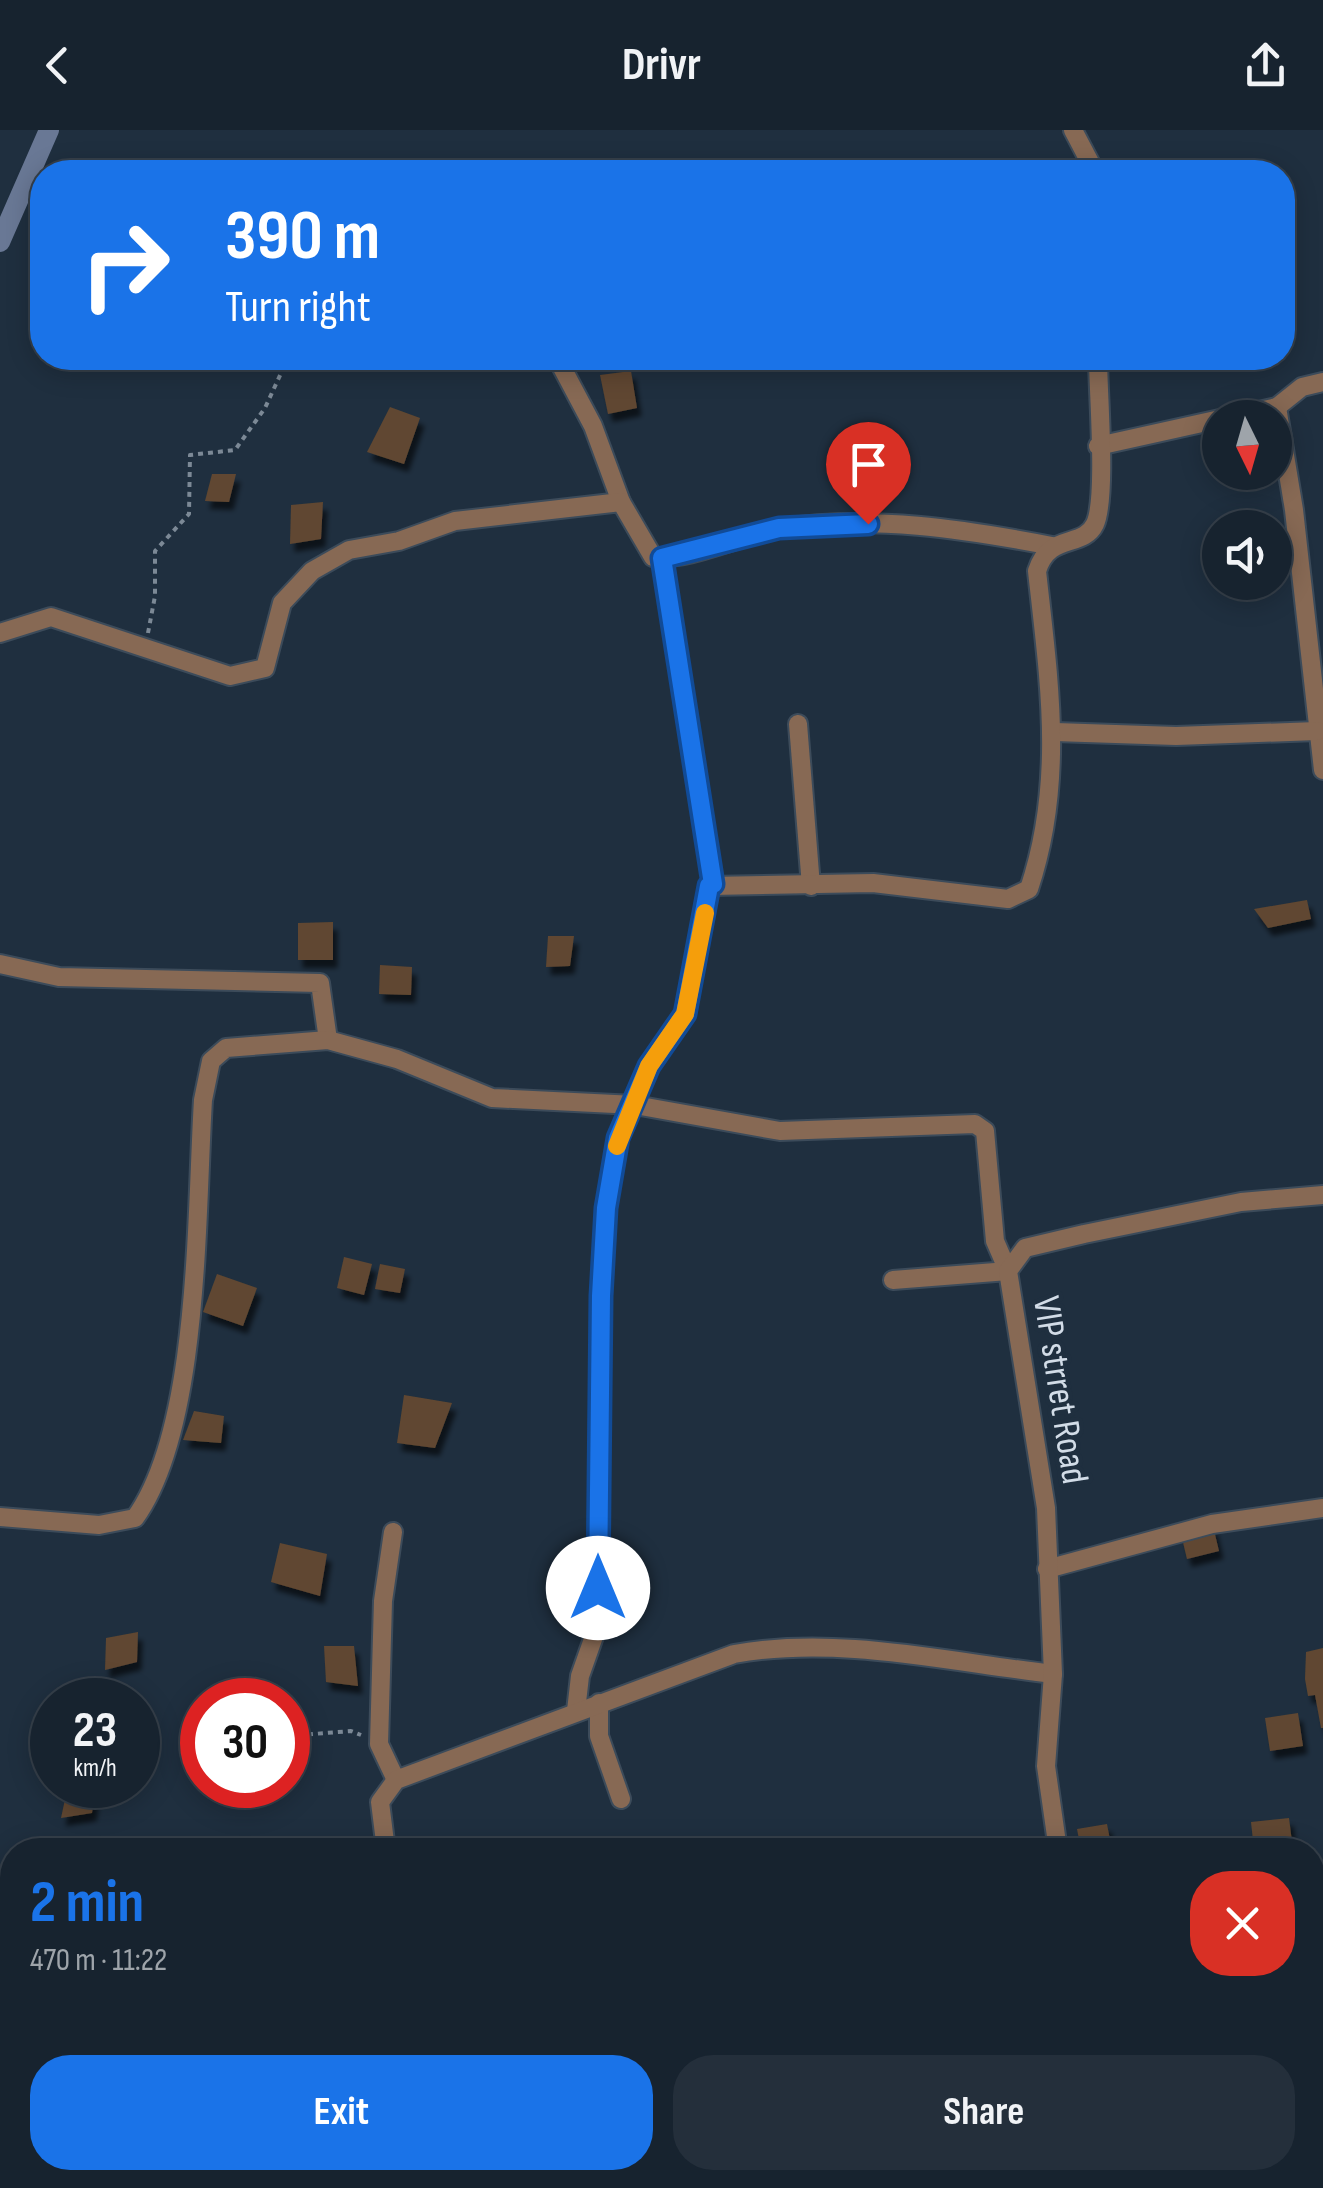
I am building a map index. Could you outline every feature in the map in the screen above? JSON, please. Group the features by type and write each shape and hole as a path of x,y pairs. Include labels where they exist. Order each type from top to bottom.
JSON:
{"street":[{"path":"1072,130 1088,160"},
{"path":"563,370 593,426 621,502 646,550 662,558 779,528 838,523 959,528 1052,546"},
{"path":"576,1711 580,1676 598,1625 601,1296 606,1208 618,1138 649,1066 685,1014 709,886 873,883 1008,899 1029,889 1040,856 1055,732 1037,571 1041,556 1052,546 1085,535 1094,526 1098,370"},
{"path":"1285,400 1302,387 1323,382"},
{"path":"1098,446 1202,423"},
{"path":"1291,490 1323,770"},
{"path":"0,633 51,617 230,676 265,668 282,602 312,571 349,550 399,541 454,521 621,502"},
{"path":"662,558 713,884"},
{"path":"798,724 810,886"},
{"path":"1055,732 1176,736 1317,732"},
{"path":"0,964 59,977 320,982 328,1040"},
{"path":"0,1517 99,1525 135,1518 154,1491 186,1368 203,1100 210,1061 226,1048 328,1040 397,1060 492,1098 635,1104 780,1130 975,1124 985,1131 995,1241 1008,1272 893,1280"},
{"name":"VIP strret Road","path":"1056,1838 1046,1766 1052,1674 1046,1508 1008,1272 1025,1248 1069,1237 1241,1202 1323,1195"},
{"path":"1047,1569 1212,1524 1323,1508"},
{"path":"393,1532 383,1601 379,1744 396,1780"},
{"path":"384,1838 380,1802 396,1780 734,1654 775,1646 1052,1674"},
{"path":"599,1703 599,1736 621,1799"}],"path":[{"path":"146,642 155,596 155,552 189,514 190,455 235,450 265,408 282,370"},
{"path":"310,1734 351,1731 379,1744"}],"building":[{"path":"631,371 637,408 608,414 600,375"},
{"path":"390,407 420,418 404,464 367,452"},
{"path":"212,474 236,474 229,502 205,501"},
{"path":"323,502 321,539 290,544 291,505"},
{"path":"1307,900 1311,919 1268,928 1254,909"},
{"path":"333,922 333,960 298,960 298,923"},
{"path":"548,936 574,936 570,966 546,967"},
{"path":"380,965 412,967 411,995 379,994"},
{"path":"344,1257 372,1264 364,1295 337,1288"},
{"path":"380,1264 405,1269 400,1293 375,1289"},
{"path":"217,1274 257,1288 243,1326 203,1312"},
{"path":"404,1395 452,1403 435,1448 397,1443"},
{"path":"194,1411 224,1416 221,1443 183,1440"},
{"path":"1213,1526 1219,1551 1187,1559 1181,1534"},
{"path":"280,1543 327,1554 320,1596 271,1582"},
{"path":"138,1632 137,1662 105,1670 106,1638"},
{"path":"324,1646 354,1646 358,1686 326,1682"},
{"path":"1323,1648 1321,1728 1315,1695 1308,1696 1305,1679 1306,1652"},
{"path":"1298,1713 1303,1746 1270,1751 1265,1718"},
{"path":"63,1808 93,1808 92,1813 61,1818"},
{"path":"1289,1818 1292,1838 1253,1838 1251,1822"},
{"path":"1107,1824 1110,1838 1079,1838 1077,1829"}],"waterway":[{"path":"36,160 49,130"},
{"path":"0,242 30,173"}],"slow traffic":[{"path":"617,1146 649,1066 685,1014 705,913"}],"route":[{"path":"598,1588 601,1296 606,1208 618,1138 649,1066 685,1014 709,886 713,884 662,558 779,528 868,524"}]}
